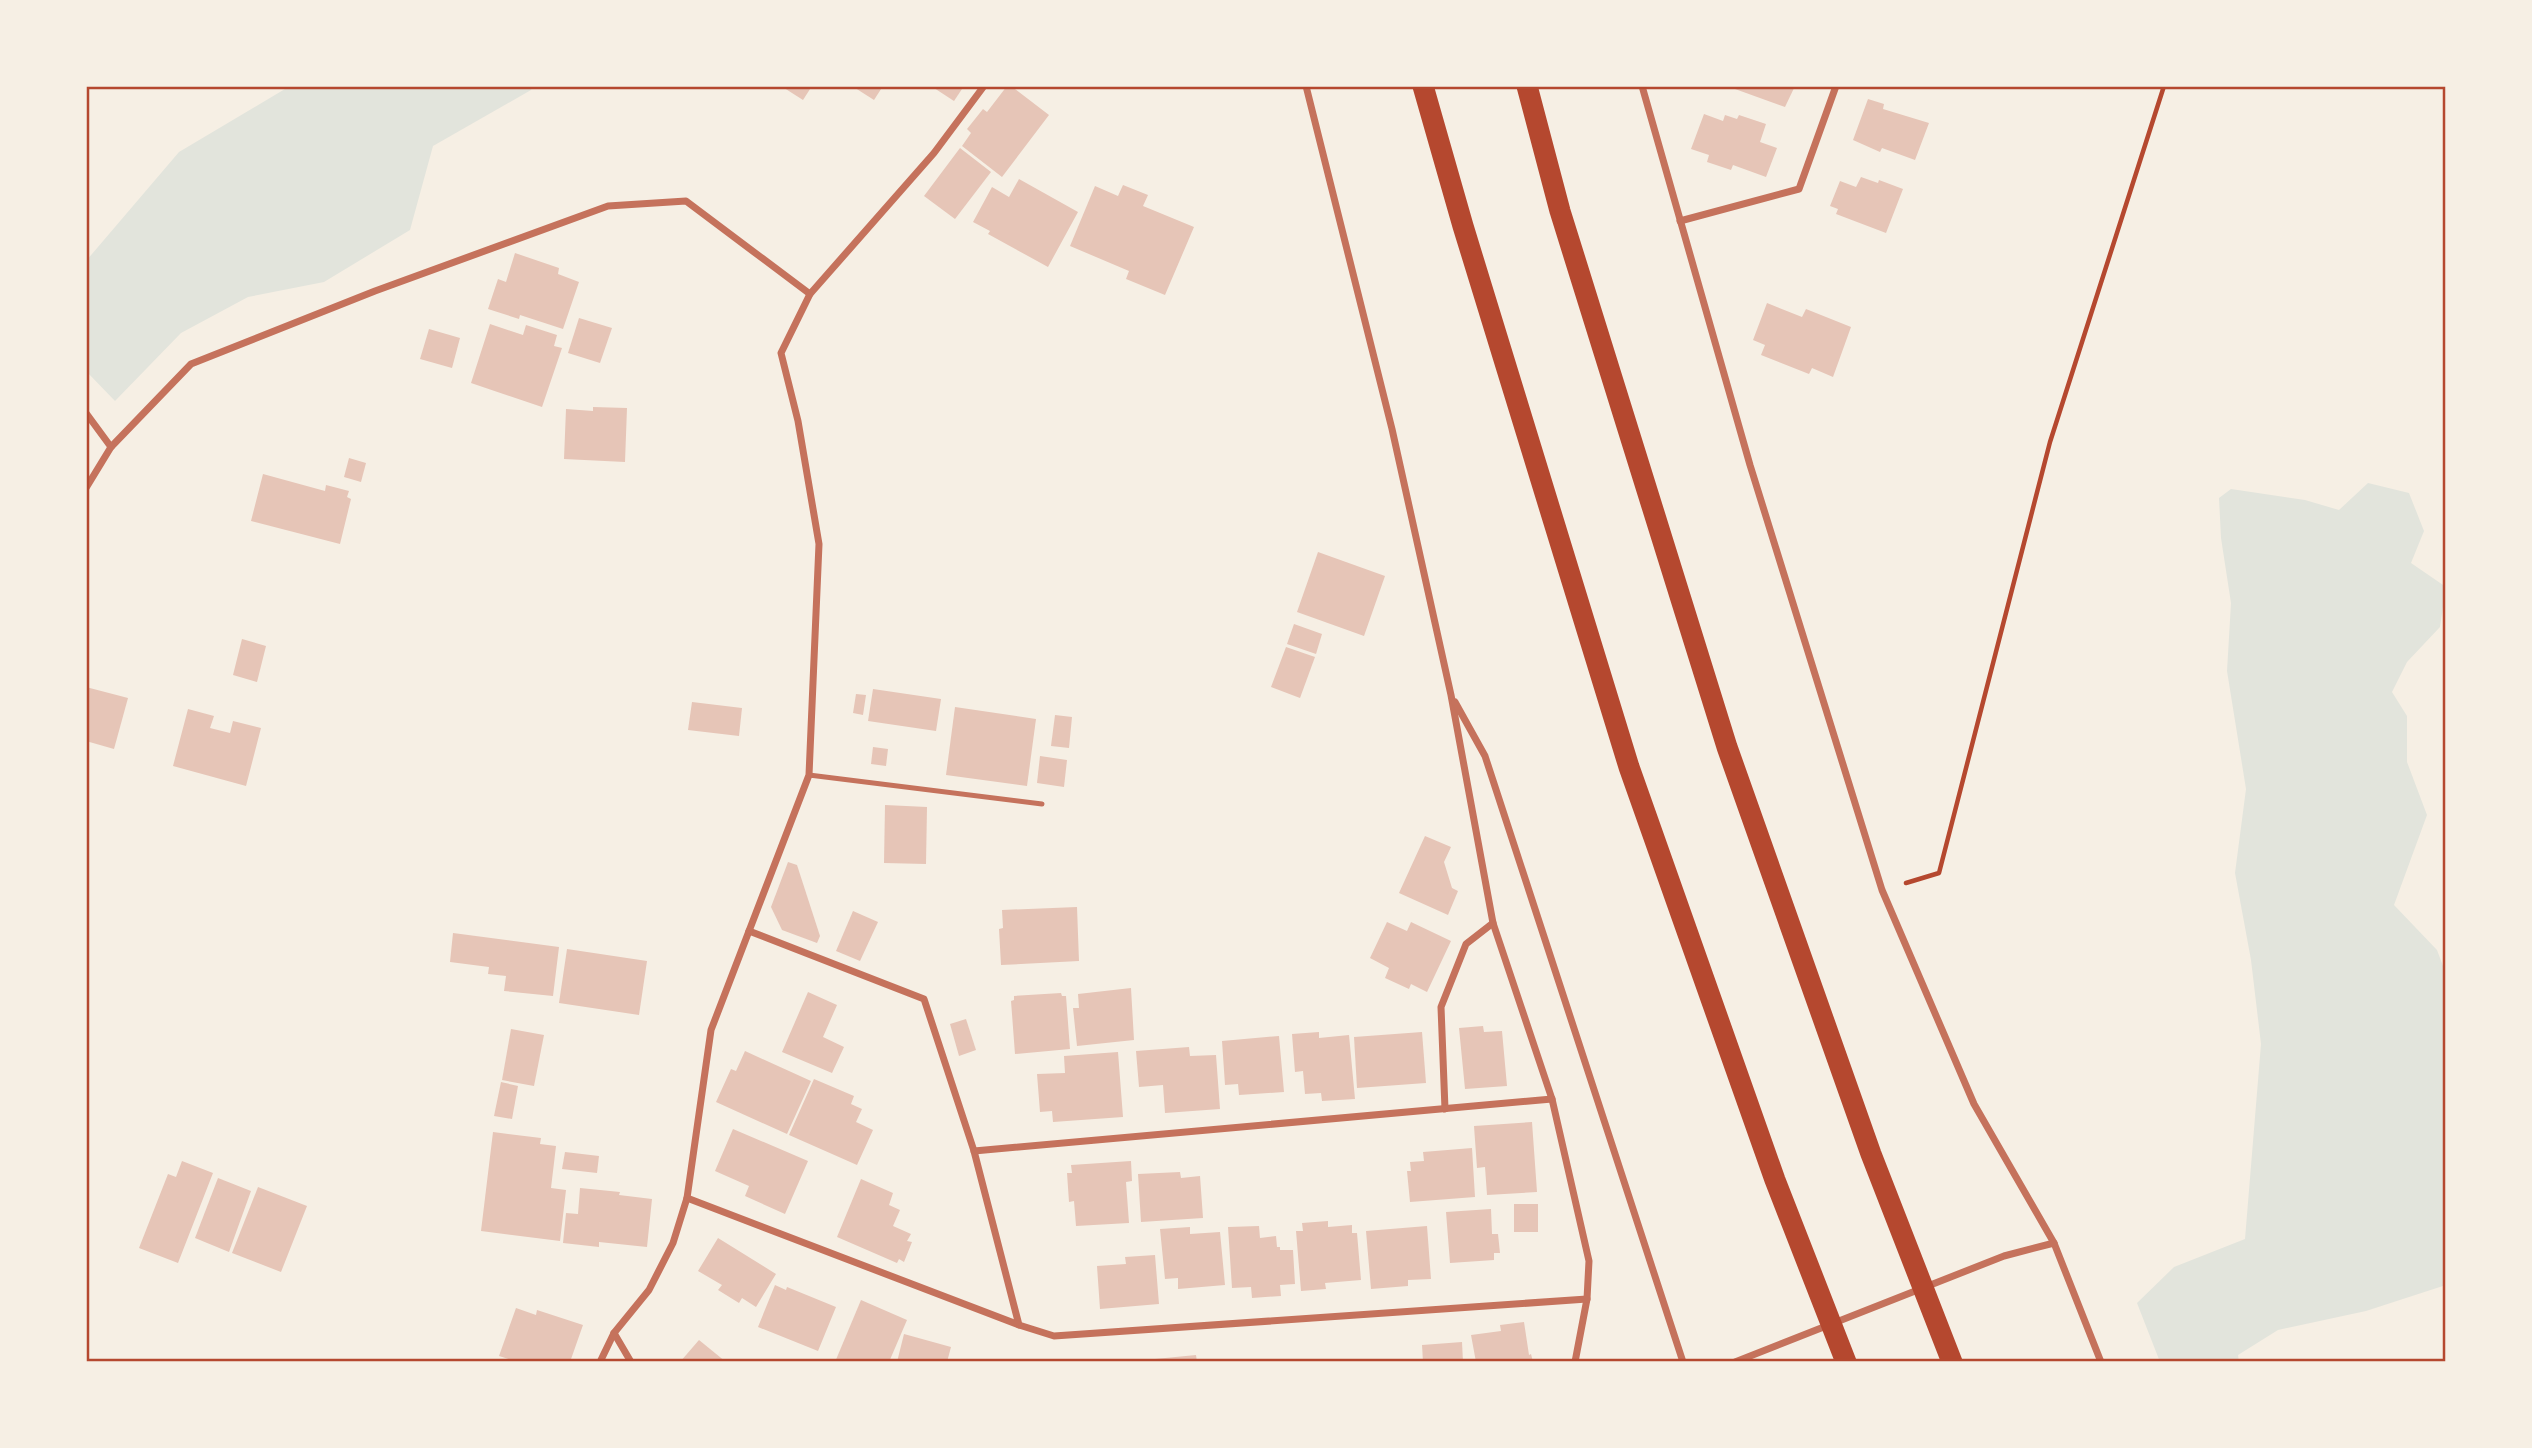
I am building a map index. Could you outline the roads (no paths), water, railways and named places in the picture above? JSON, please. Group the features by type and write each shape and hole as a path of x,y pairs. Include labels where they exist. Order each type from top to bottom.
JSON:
{"highway":[{"path":"1423,86 1463,226 1629,767 1775,1180 1846,1362"},
{"path":"1527,86 1560,211 1727,747 1871,1153 1952,1362"}],"street":[{"path":"600,1362 614,1333 649,1290 673,1242 687,1198 710,1030 809,775 819,544 798,421 781,354 810,294 934,153 984,86"},
{"path":"1306,86 1389,416 1451,695 1493,923 1552,1099 1589,1261 1587,1299 1575,1362"},
{"path":"1642,86 1750,465 1882,890 1974,1104 2054,1243 2101,1362"},
{"path":"1680,221 1799,189 1836,86"},
{"path":"86,488 111,447 191,364 375,291 608,206 686,201 810,294"},
{"path":"86,413 111,447"},
{"path":"1451,695 1485,756 1683,1362"},
{"path":"1445,1108 1441,1007 1466,944 1493,923"},
{"path":"749,931 924,999 974,1151 1019,1325"},
{"path":"974,1151 1552,1099"},
{"path":"687,1198 1054,1336 1587,1299"},
{"path":"1738,1361 2004,1256 2054,1243"},
{"path":"614,1333 631,1362"}],"lane":[{"path":"809,775 1042,804"}]}
